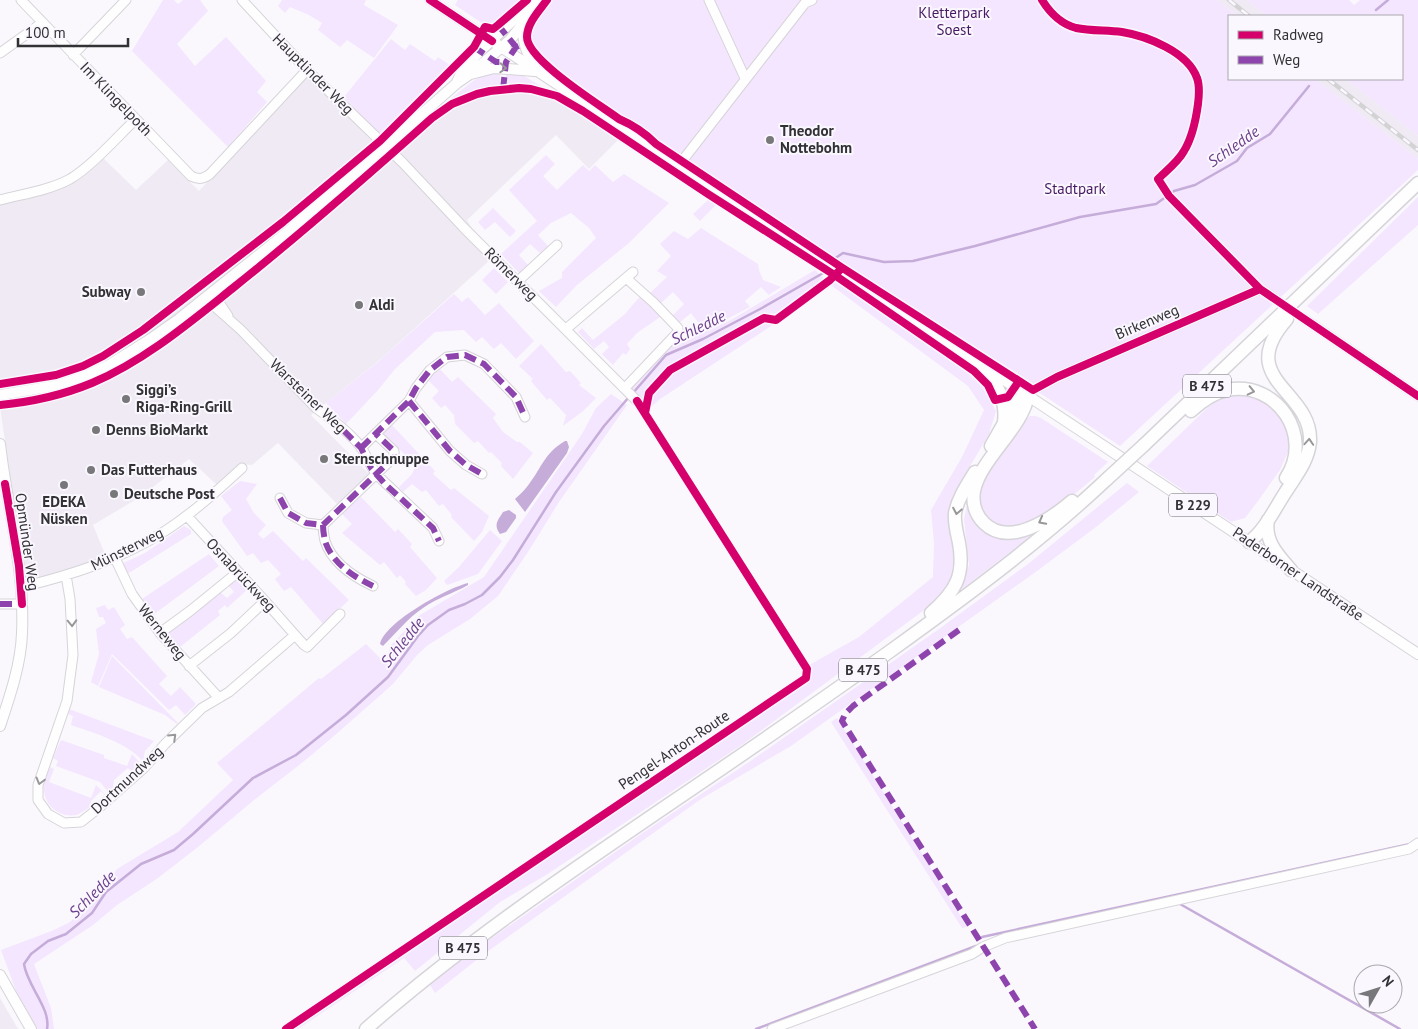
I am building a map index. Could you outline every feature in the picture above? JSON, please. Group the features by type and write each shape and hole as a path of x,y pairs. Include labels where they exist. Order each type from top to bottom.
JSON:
{"highway":[{"name":"B 475","path":"366,1029 468,944 565,874 921,629 1016,558 1144,446 1418,183"},
{"path":"1249,542 1259,533 1305,460 1309,449 1310,436 1302,413 1271,371 1269,360 1270,344 1282,324 1320,285 1321,276"},
{"path":"983,366 995,382 1003,399 1005,410 1004,422"},
{"path":"1162,429 1178,422 1208,398 1221,392 1232,390 1246,390 1264,395 1286,414 1295,432 1294,462 1288,476 1251,531 1249,542"},
{"path":"921,629 927,617 951,593 958,579 961,559 955,520 956,507 961,495 1016,402 1028,395"},
{"path":"1028,395 1025,408 976,485 974,502 979,517 994,530 1015,532 1026,529 1053,515 1082,492 1102,483"},
{"path":"1268,519 1266,528 1270,542 1276,553 1291,570"}],"main road":[{"path":"457,83 464,68 522,12 536,3"},
{"path":"470,74 494,68 536,71 524,44 523,29 536,3"},
{"path":"0,395 60,385 88,375 137,348 179,319 290,230 457,83 501,48 527,19"},
{"name":"B 229","path":"492,41 501,48"},
{"name":"Paderborner Landstraße","path":"501,48 1418,654"},
{"name":"Opmünder Weg","path":"0,444 2,484 22,587 22,634 17,667 0,726"},
{"path":"0,975 31,1029"}],"street":[{"name":"Im Klingelpoth","path":"21,0 191,176 198,179 203,179 210,174 307,70"},
{"path":"73,55 126,0"},
{"name":"Hauptlinder Weg","path":"242,0 307,70 386,146"},
{"path":"430,0 492,41"},
{"path":"709,0 745,78"},
{"path":"679,165 805,3 812,0"},
{"path":"0,53 42,23"},
{"path":"0,200 42,189 70,179 88,165 136,119"},
{"name":"Römerweg","path":"386,146 636,401"},
{"path":"518,281 557,246"},
{"path":"566,329 629,275 678,328 678,332 625,388"},
{"name":"Birkenweg","path":"1028,395 1057,376 1260,289 1278,301"},
{"name":"Warsteiner Weg","path":"208,295 211,305 232,322 316,408 330,418 361,448 371,468 433,528 439,541"},
{"path":"1303,318 1418,396"},
{"path":"361,448 409,401 430,370 447,358 465,355 484,364 516,397 525,417"},
{"path":"409,401 450,451 466,466 482,474"},
{"path":"280,498 288,513 306,523 323,525 394,457 394,451 376,434"},
{"name":"Münsterweg","path":"22,587 66,575 115,558 147,542 186,516 242,468"},
{"name":"Osnabrückweg","path":"186,516 266,601 295,635"},
{"path":"323,525 325,542 338,562 356,578 373,586"},
{"name":"Werneweg","path":"115,558 132,594 160,633 219,698"},
{"path":"160,633 238,572"},
{"name":"Dortmundweg","path":"66,575 70,600 73,655 67,701 38,784 38,800 48,814 64,823 81,822 144,768 165,744 202,708 229,692 295,635"},
{"path":"189,666 266,601"},
{"path":"0,604 22,604"},
{"path":"295,635 307,646 340,614"},
{"path":"772,1029 972,954 983,946 1005,938 1408,850 1418,843"}],"shaded area":[{"path":"1217,0 1247,0 1266,15 1236,15"},
{"path":"308,75 373,142 398,151 453,105 478,95 509,90 548,95 569,105 620,138 589,169 556,135 467,220 490,260 382,358 311,415 370,475 337,504 278,443 292,431 252,465 240,464 217,485 189,459 140,497 93,525 107,559 26,584 0,407 0,205 41,193 103,158 136,190 168,160 199,191"},
{"path":"1316,80 1347,80 1418,136 1418,159"},
{"path":"567,441 569,447 567,453 525,512 515,499 524,491 552,451"},
{"path":"509,510 516,515 516,518 506,532 500,534 497,523 503,512"},
{"path":"468,583 468,585 423,608 407,621 383,646 380,644 384,635 405,616 432,599"},
{"path":"0,998 18,1029 0,1029"}],"green space":[{"path":"163,0 174,0 178,4 183,0 200,0 208,11 177,44 195,66 226,37 266,81 257,92 267,102 228,147 132,51"},
{"path":"282,0 366,0 364,5 398,25 374,58 347,40 340,47 318,30 322,23 309,15 290,7 285,13 278,6"},
{"path":"458,0 522,0 506,18 496,24 485,25 455,5"},
{"name":"Stadtpark","path":"550,0 1217,0 1236,15 1228,15 1228,80 1316,80 1418,159 1418,170 1120,446 565,79 537,53 528,37 532,23"},
{"path":"1247,0 1349,0 1354,5 1360,0 1418,0 1418,136 1347,80 1403,80 1403,15 1266,15"},
{"path":"391,39 405,50 410,44 435,61 438,57 451,66 381,136 344,97"},
{"path":"500,70 500,87 484,90 456,101 432,116 397,147 397,143 401,138 473,81 488,73"},
{"path":"506,70 521,74 549,91 527,86 506,87"},
{"path":"546,155 555,164 543,176 557,190 583,165 589,171 595,165 613,182 624,174 669,203 629,243 577,285 556,307 539,291 562,278 562,272 596,238 589,228 571,213 551,223 538,235 548,246 540,253 530,244 519,255 528,265 519,273 501,254 537,221 509,190"},
{"path":"1418,197 1418,225 1318,314 1307,306"},
{"path":"709,199 717,204 700,221 693,214"},
{"path":"493,208 516,231 510,237 495,222 485,230 478,222"},
{"path":"701,228 758,264 763,280 781,287 769,295 761,287 745,301 750,307 703,329 691,313 678,324 672,316 684,304 673,292 660,304 650,293 667,277 657,271 671,256 660,244 674,231 688,239"},
{"path":"494,268 508,282 496,294 482,280"},
{"path":"815,270 832,286 660,399 651,407 643,404 630,387 662,350 729,321"},
{"path":"835,282 968,372 982,387 996,411 989,434 953,495 949,519 954,560 949,583 935,602 743,744 546,875 500,902 415,971 404,958 298,1029 291,1029 810,681 811,664 859,637 933,577 934,543 931,510 962,457 984,410 968,386 832,286"},
{"path":"454,294 462,302 468,297 485,315 499,303 534,341 516,359 501,343 494,349 482,337 476,342 464,330 435,332 395,369 346,424 326,403 379,361"},
{"path":"642,294 663,315 637,333 627,344 630,349 626,355 623,353 613,365 602,354 609,347 604,341 594,349 578,332 582,328 593,340 625,314"},
{"path":"541,344 566,372 570,371 581,383 579,385 596,398 582,412 563,426 566,415 550,398 547,400 531,381 533,379 519,366"},
{"path":"439,368 452,382 458,377 496,414 493,418 503,432 517,442 520,442 533,453 513,479 501,466 502,463 491,452 489,453 478,441 474,443 455,424 454,415 445,405 441,408 432,398 439,391 427,379"},
{"path":"611,394 627,405 559,502 498,596 470,619 428,645 417,655 393,684 334,736 198,847 158,878 117,905 93,925 34,964 51,1008 54,1029 36,1029 21,1004 1,950 70,922 90,904 117,869 178,832 233,780 217,763 319,678 321,679 366,644 384,662 392,644 420,615 484,577 582,434 596,408"},
{"path":"1232,396 1249,396 1267,402 1279,413 1288,427 1291,445 1280,470 1245,518 1231,522 1147,466 1217,400"},
{"path":"1030,416 1041,418 1108,462 1094,475 1095,477 1065,502 1040,518 1013,529 993,526 979,510 979,489 982,480 1023,421"},
{"path":"392,425 435,471 433,474 451,490 454,488 489,516 482,532 474,541 451,517 452,515 443,504 439,506 426,490 422,492 412,484 403,492 399,487 412,474 416,465 383,434"},
{"path":"240,481 257,484 246,499 254,513 266,525 258,534 263,539 273,531 303,561 306,558 349,600 323,624 291,587 284,591 275,579 281,574 268,560 261,563 253,553 247,556 222,521 223,517 232,510 221,496"},
{"path":"1127,483 1139,492 1037,571 791,746 701,799 484,954 435,993 430,985 463,958 939,629 1028,564"},
{"path":"969,496 973,517 984,532 998,537 1043,527 958,592 969,565 964,519"},
{"path":"361,497 395,532 398,529 412,544 410,547 437,578 426,590 416,596 400,575 397,578 384,562 380,565 342,533 352,524 341,513"},
{"path":"184,526 191,530 191,534 129,573 124,572 121,564 145,553"},
{"path":"490,530 502,541 478,574 447,585 444,581 459,567"},
{"path":"209,554 219,566 153,615 142,599"},
{"path":"238,579 248,589 227,608 225,605 218,611 220,615 180,647 166,633 220,592 227,598 234,592 228,585"},
{"path":"105,605 108,610 114,607 125,625 120,629 127,639 132,637 167,676 159,684 171,696 180,687 196,704 185,715 176,705 169,710 112,654 98,686 91,682 99,654 96,629 106,623 103,617 99,617 96,608"},
{"path":"112,656 177,724 165,715 99,687"},
{"path":"69,709 154,741 145,751 143,761 118,743 71,725 73,716 68,714"},
{"path":"837,718 967,927 962,928 831,722"},
{"path":"61,740 104,755 104,758 127,766 132,754 140,763 131,771 128,768 114,780 113,789 109,793 100,782 56,766 58,761 53,758"},
{"path":"50,767 54,769 49,782 91,798 96,785 106,795 101,791 91,801 90,807 78,814 69,815 58,812 49,804 44,793"}],"waterway":[{"name":"Schledde","path":"1376,10 1388,0"},
{"name":"Schledde","path":"834,259 843,253 884,262 913,261 1080,217 1156,204 1174,191 1195,185 1237,161 1247,148 1270,134 1309,86"},
{"name":"Schledde","path":"633,393 666,355 703,339 825,272"},
{"name":"Schledde","path":"47,1029 46,1013 29,980 24,964 31,954 48,941 66,934 92,913 106,892 141,864 174,850 253,778 296,755 346,715 388,677 428,625 449,610 482,595 500,577 513,560 556,492 604,426 629,397"},
{"path":"982,937 1410,844"},
{"path":"1180,904 1400,1029"},
{"path":"756,1029 976,946"}],"tunnel":[{"path":"1278,301 1303,318"}],"railway":[{"path":"1229,0 1248,15"},
{"path":"1329,80 1418,150"}],"marked path":[{"path":"498,25 516,47"},
{"path":"503,89 506,62 516,47 528,42"},
{"path":"474,47 496,62 506,62"},
{"path":"361,448 409,401 430,370 447,357 465,355 484,364 516,397 525,417"},
{"path":"409,401 450,451 466,465 482,474"},
{"path":"331,418 361,448 371,468 385,484 433,528 439,541"},
{"path":"280,498 288,513 306,523 323,525 394,457 394,451 376,434"},
{"path":"323,525 328,549 338,563 351,574 373,586"},
{"path":"0,604 22,604"},
{"path":"959,630 853,706 845,714 842,721 1035,1029"}],"cycle path":[{"path":"430,0 492,41"},
{"path":"0,384 56,375 83,366 103,356 143,330 283,222 380,141 474,47 485,27 493,29 527,0"},
{"path":"547,0 531,22 527,37 530,47 551,69 619,119 648,136 656,144 841,267 1033,390 1057,377 1260,289"},
{"path":"1042,0 1056,17 1065,24 1087,30 1122,32 1143,37 1166,47 1185,60 1197,78 1199,88 1198,101 1196,116 1187,146 1179,159 1158,179 1169,196 1260,289 1418,396"},
{"path":"0,405 35,400 70,391 92,383 130,364 183,328 259,267 432,118 452,104 477,94 519,88 557,96 583,111 836,276 974,371 988,385 995,400 1008,397 1019,381"},
{"path":"645,413 649,393 670,370 764,318 776,320 830,280 840,270"},
{"name":"Pengel-Anton-Route","path":"286,1029 806,678 807,669 637,401"},
{"path":"5,484 19,566 22,604"}],"place":[{"name":"Theodor Nottebohm","path":"770,140"},
{"name":"Subway","path":"141,292"},
{"name":"Aldi","path":"359,305"},
{"name":"Siggi’s Riga-Ring-Grill","path":"126,399"},
{"name":"Denns BioMarkt","path":"96,430"},
{"name":"Sternschnuppe","path":"324,459"},
{"name":"Das Futterhaus","path":"91,470"},
{"name":"EDEKA Nüsken","path":"64,485"},
{"name":"Deutsche Post","path":"114,494"}],"park label":[{"name":"Kletterpark Soest","path":"954,22"}]}
